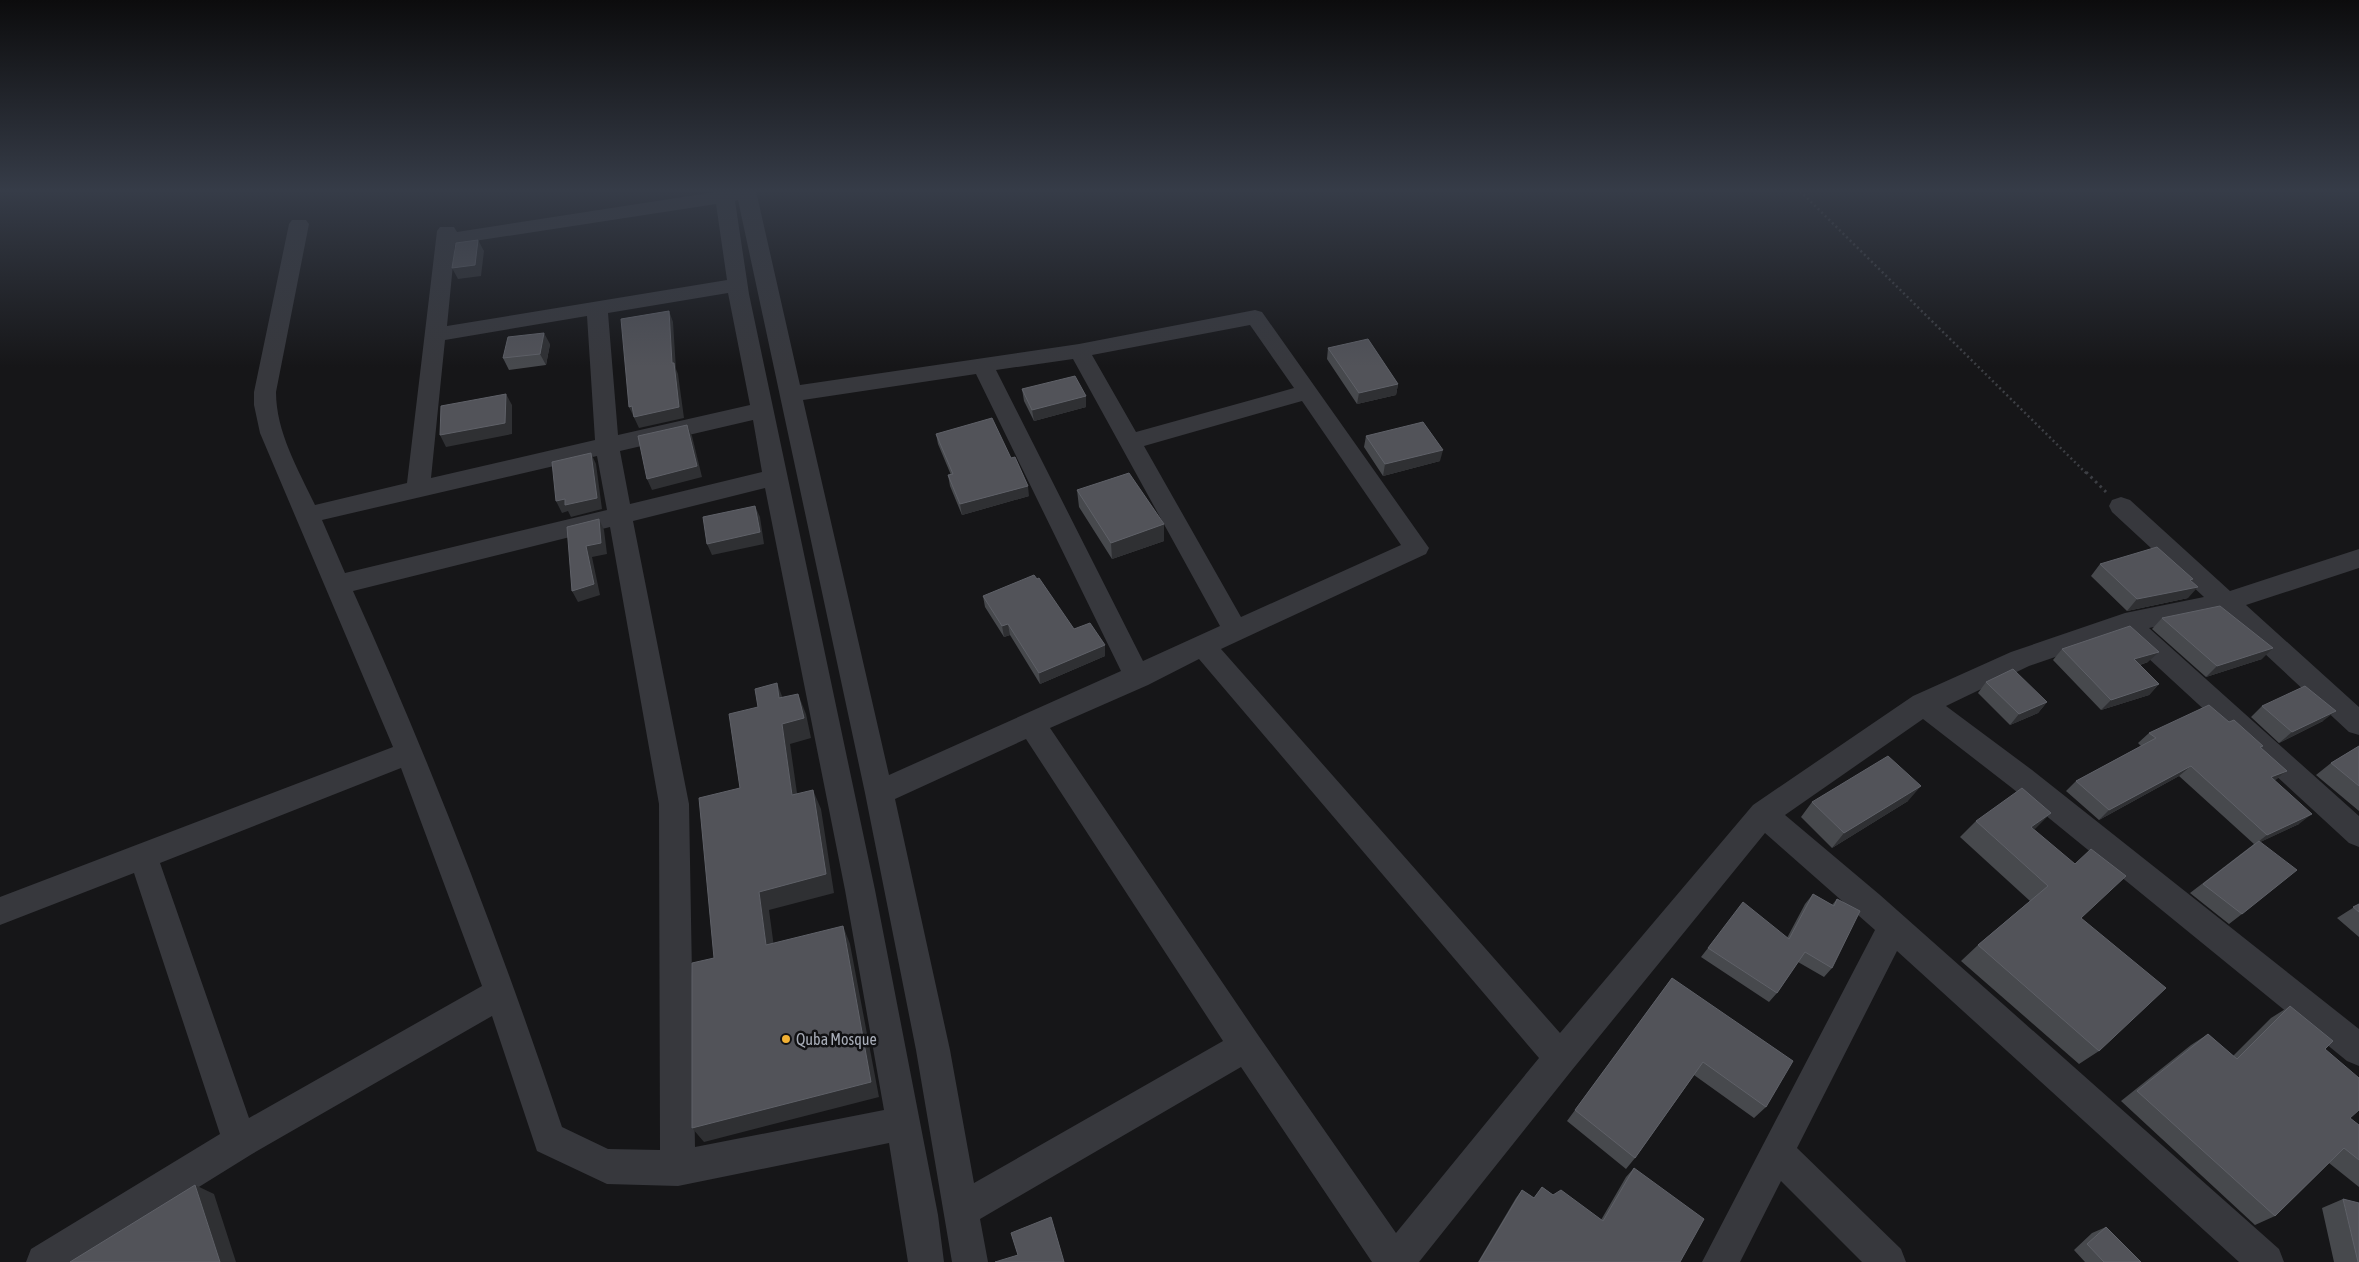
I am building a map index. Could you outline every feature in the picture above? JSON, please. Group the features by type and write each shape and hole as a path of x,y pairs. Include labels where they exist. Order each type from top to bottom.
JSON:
{"street":[{"path":"294,250 265,392 265,405 271,433 409,753 500,993 549,1139 607,1166 678,1168 902,1123"},
{"path":"418,489 444,250"},
{"path":"737,250 738,285 793,568 853,851 926,1262"},
{"path":"752,250 792,394 826,560 879,793 933,1050 970,1262"},
{"path":"435,335 738,285"},
{"path":"597,308 607,446 674,804 678,1168"},
{"path":"792,394 1079,351 1255,317 1417,548 1138,677 879,793"},
{"path":"1079,351 1236,631"},
{"path":"983,366 1138,677"},
{"path":"1130,442 1307,392"},
{"path":"306,515 762,410"},
{"path":"337,585 775,477"},
{"path":"2121,506 2224,603 2359,724"},
{"path":"1032,724 1246,1046 1395,1262 1560,1058 1763,814 1923,704 2020,659 2126,623 2224,603 2359,558"},
{"path":"793,568 826,560"},
{"path":"2126,623 2359,834"},
{"path":"1203,646 1560,1058"},
{"path":"1923,704 2022,779 2359,1050"},
{"path":"0,911 409,753"},
{"path":"1763,814 2266,1262"},
{"path":"143,856 240,1142"},
{"path":"1720,1262 1892,927"},
{"path":"44,1262 240,1142 500,993"},
{"path":"961,1210 1246,1046"},
{"path":"1777,1153 1888,1262"}],"path":[{"path":"1861,250 2121,506"}],"building":[{"path":"455,250 477,250 475,265 452,268"},
{"path":"669,311 672,363 674,363 679,407 634,417 632,406 629,407 621,319"},
{"path":"544,333 540,354 503,358 508,337"},
{"path":"1368,339 1398,384 1359,393 1328,348"},
{"path":"1075,376 1086,396 1032,410 1022,389"},
{"path":"506,394 505,423 440,435 441,406"},
{"path":"992,418 1011,458 1015,457 1028,486 960,504 948,475 953,474 936,434"},
{"path":"1423,422 1443,450 1385,464 1366,436"},
{"path":"687,425 697,466 647,479 638,436"},
{"path":"591,453 597,498 565,505 565,499 556,501 552,462"},
{"path":"1129,473 1164,524 1111,543 1077,490"},
{"path":"755,506 760,532 707,544 703,517"},
{"path":"599,519 601,543 586,546 594,584 572,591 567,527"},
{"path":"2157,547 2193,579 2190,580 2198,587 2137,599 2100,564"},
{"path":"1034,575 1037,579 1039,578 1074,629 1090,623 1105,645 1039,673 1008,624 1002,626 983,596"},
{"path":"2220,606 2273,648 2217,666 2162,618"},
{"path":"2130,626 2159,652 2134,659 2159,684 2111,700 2062,649"},
{"path":"2013,669 2047,702 2019,714 1986,682"},
{"path":"777,683 779,698 798,694 804,718 782,724 792,795 813,790 826,874 759,892 766,945 843,926 871,1082 692,1128 692,963 714,958 699,798 740,788 729,714 758,707 755,689"},
{"path":"2305,686 2336,711 2292,732 2262,706"},
{"path":"2209,705 2229,722 2234,720 2287,771 2271,777 2312,814 2267,835 2191,766 2109,810 2076,781 2156,738 2149,733"},
{"path":"2359,746 2359,786 2331,763"},
{"path":"1888,756 1921,786 1844,833 1812,802"},
{"path":"2022,788 2051,813 2031,827 2075,864 2091,849 2126,876 2081,918 2166,988 2099,1051 1978,945 2048,886 1976,821"},
{"path":"2259,841 2297,870 2242,914 2203,884"},
{"path":"1813,894 1834,906 1837,899 1860,911 1832,968 1805,952 1777,993 1708,948 1743,902 1789,939"},
{"path":"2359,904 2359,912 2353,907"},
{"path":"1672,978 1793,1061 1766,1107 1703,1062 1635,1158 1575,1110"},
{"path":"2290,1006 2333,1041 2325,1049 2359,1078 2359,1110 2350,1118 2359,1125 2359,1160 2344,1148 2275,1216 2137,1091 2208,1034 2237,1059"},
{"path":"1634,1168 1704,1219 1680,1262 1479,1262 1522,1190 1534,1198 1542,1187 1553,1195 1561,1190 1603,1221"},
{"path":"195,1185 220,1262 70,1262"},
{"path":"2343,1199 2359,1203 2359,1262 2358,1262"},
{"path":"1051,1217 1064,1262 995,1262 1018,1255 1011,1233"},
{"path":"2106,1227 2141,1262 2104,1262 2087,1244"}],"place":[{"name":"Quba Mosque","path":"786,1039"}]}
